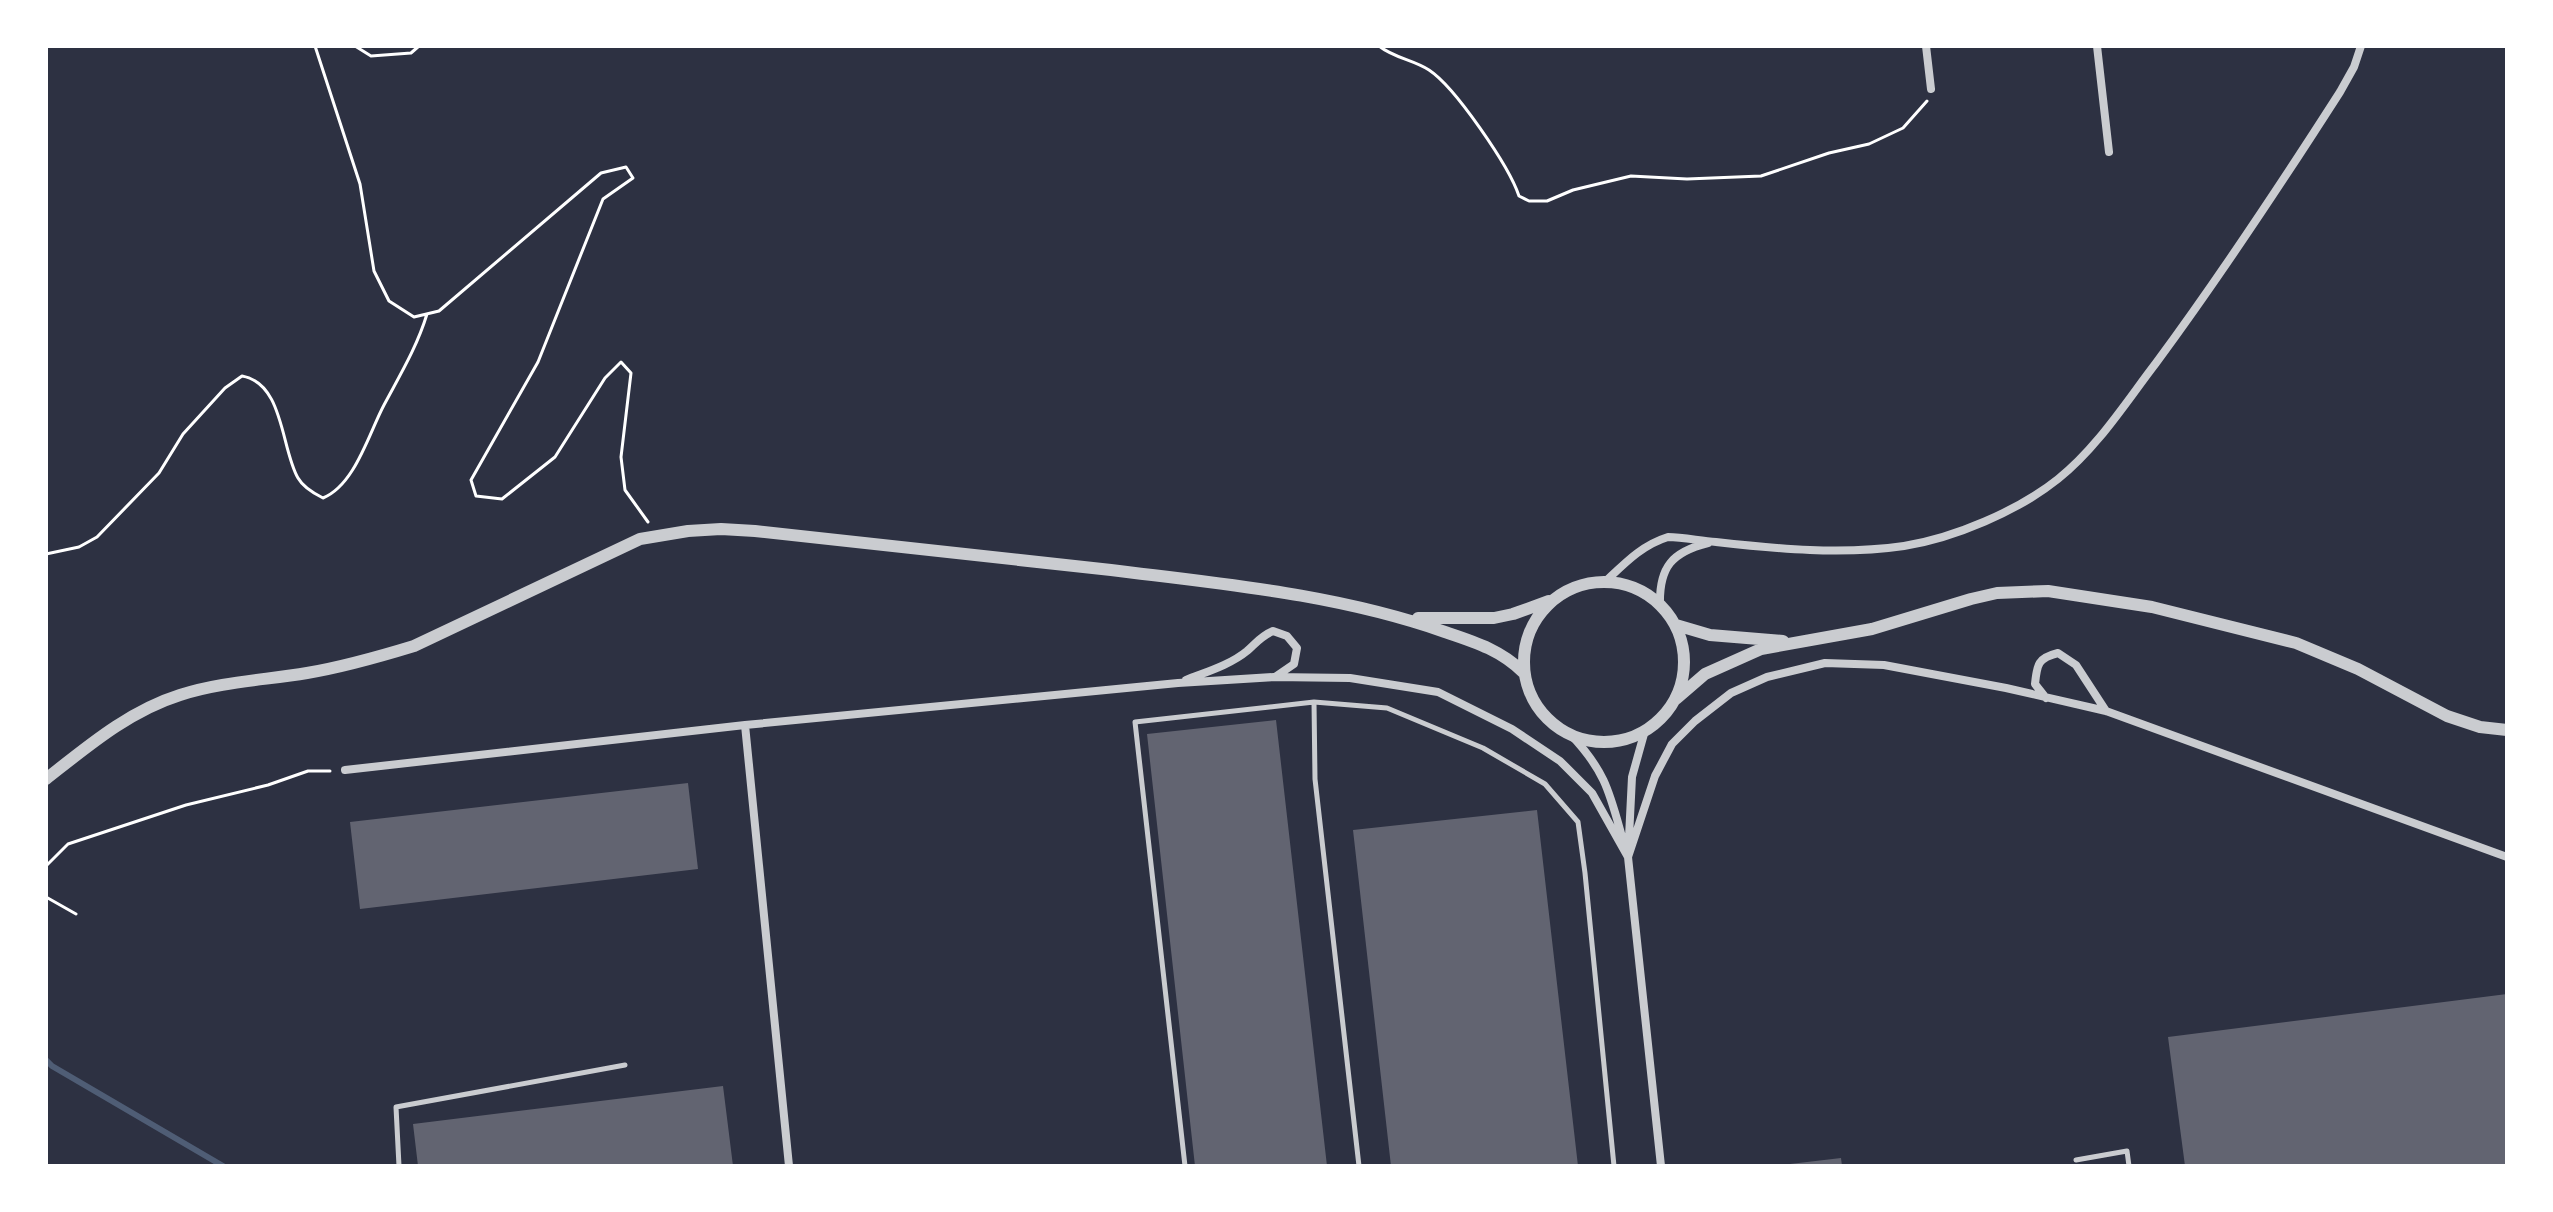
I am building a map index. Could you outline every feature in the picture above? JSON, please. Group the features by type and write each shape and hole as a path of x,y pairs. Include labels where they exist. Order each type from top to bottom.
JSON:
{"street":[{"path":"1926,46 1931,89"},
{"path":"2097,46 2109,152"},
{"path":"1606,581 1653,541 1668,537 1832,550 1872,550 1907,545 1960,532 2006,510 2058,479 2107,426 2198,305 2340,92 2361,46"},
{"path":"46,779 112,729 136,714 181,694 348,665 414,646 614,550 657,535 721,529 1032,561 1272,590 1403,617 1486,645 1511,660 1524,673"},
{"path":"1660,605 1662,578 1667,566 1686,549 1713,542"},
{"path":"1403,617 1494,618 1551,600 1581,585 1606,581 1639,591 1660,605 1676,625 1684,653 1676,699"},
{"path":"1571,735 1590,742 1606,743 1644,734 1676,699 1705,674 1761,649 1872,629 1971,599 2025,590 2067,593 2201,618 2296,643 2358,669 2447,716 2480,727 2507,730"},
{"path":"1551,600 1532,625 1524,656 1524,673 1543,713 1590,755 1605,779 1628,857"},
{"path":"1676,625 1710,635 1798,642"},
{"path":"1178,683 1216,669 1246,652 1261,636 1273,631 1287,636 1297,648 1294,664 1274,677"},
{"path":"2046,698 2035,684 2036,667 2044,657 2058,653 2076,665 2106,711"},
{"path":"1628,857 1655,776 1672,744 1695,721 1731,693 1767,677 1825,663 1884,665 2106,711 2507,857"},
{"path":"345,770 745,725 1178,683 1274,677 1350,678 1438,692 1512,729 1560,761 1592,793 1628,857"},
{"path":"745,725 789,1166"},
{"path":"1644,734 1632,777 1628,857 1661,1166"}],"lane":[{"path":"1314,702 1315,779 1359,1166"},
{"path":"1185,1166 1135,722 1314,702 1387,708 1483,748 1545,784 1578,822 1614,1166"},
{"path":"399,1166 396,1107 625,1065"},
{"path":"2076,1160 2127,1151 2129,1166"}],"path":[{"path":"315,46 360,184 374,271 389,301 414,317 439,311 601,173 626,167 633,178 603,199 538,362 471,480 476,496 502,499 555,457 605,378 621,362 631,373 621,457 625,490 657,535"},
{"path":"355,46 371,56 411,53 419,46"},
{"path":"1379,46 1430,71 1446,87 1480,128 1513,179 1519,196 1529,201 1547,201 1573,190 1631,176 1687,179 1761,176 1829,153 1869,144 1903,128 1926,105 1931,89"},
{"path":"46,554 79,547 97,537 159,473 183,434 225,388 242,376 258,382 273,405 281,420 298,479 314,494 323,498 331,494 366,448 382,407 414,350 427,314"},
{"path":"46,866 68,844 186,805 268,785 308,771 345,770"},
{"path":"46,897 76,914"}],"building":[{"path":"1276,720 1327,1166 1195,1166 1147,734"},
{"path":"688,783 698,869 360,909 350,822"},
{"path":"1537,810 1578,1166 1391,1166 1353,830"},
{"path":"2507,994 2507,1166 2185,1166 2168,1037"},
{"path":"723,1086 733,1166 418,1166 413,1124"},
{"path":"1841,1158 1842,1166 1790,1166 1790,1164"}],"waterway":[{"path":"46,1060 223,1166"}]}
